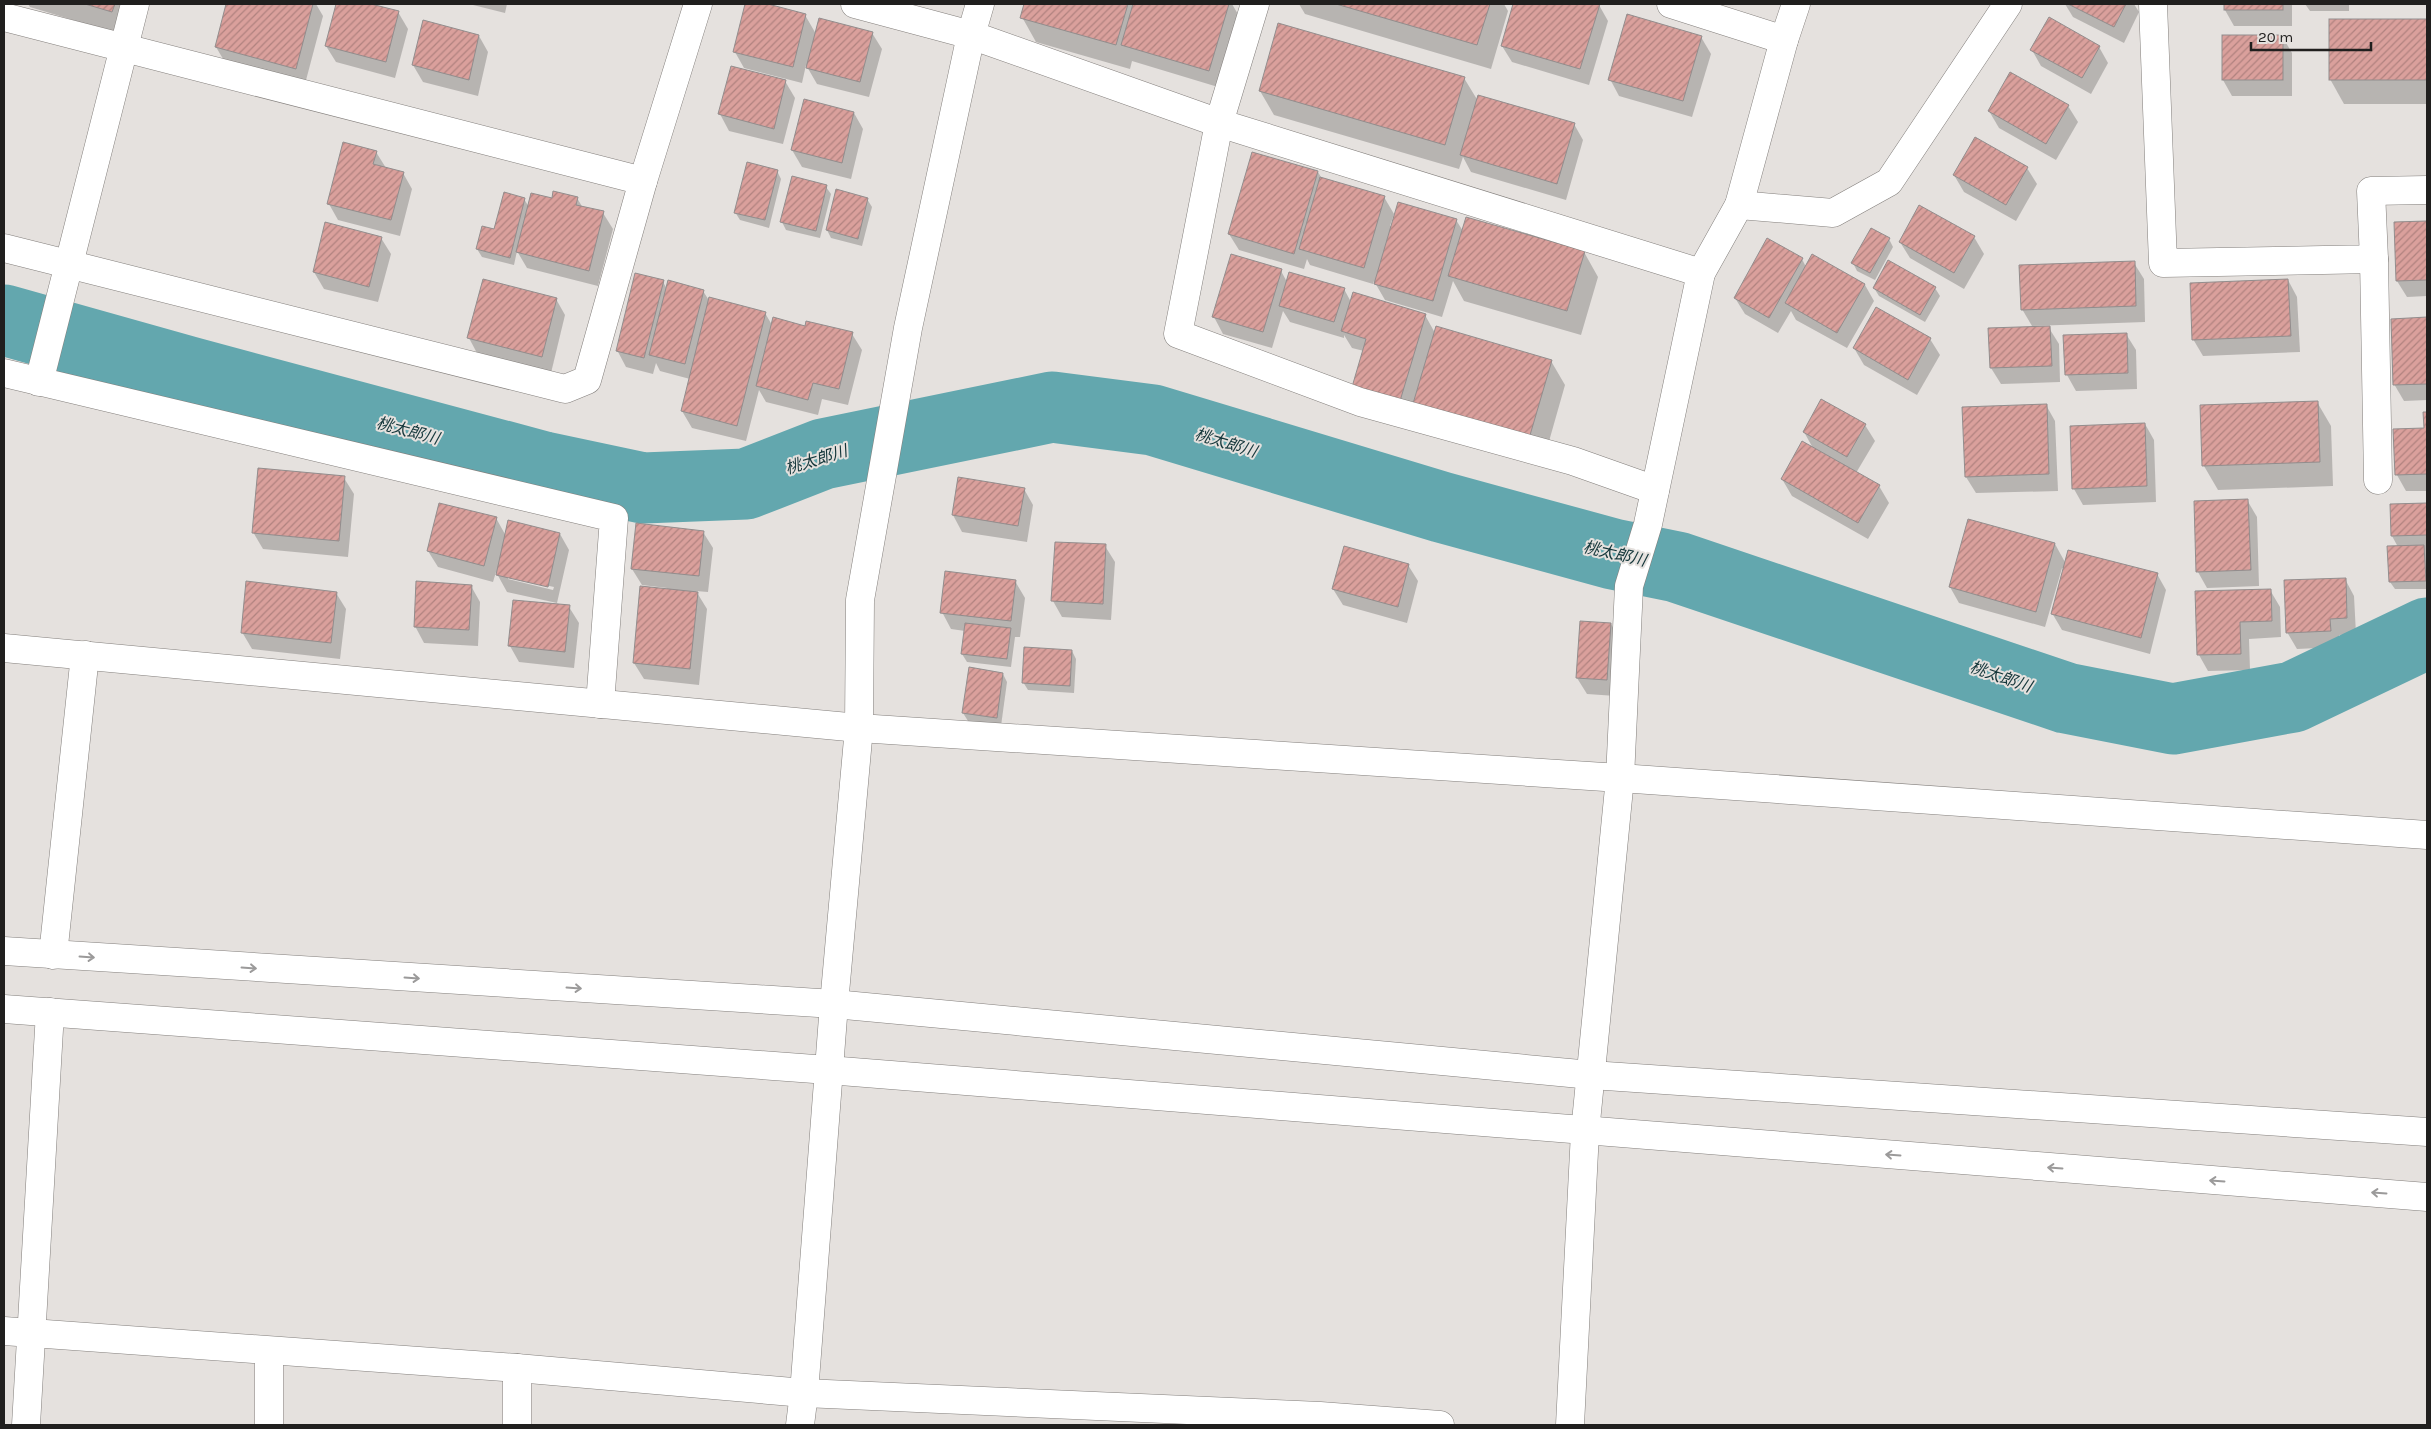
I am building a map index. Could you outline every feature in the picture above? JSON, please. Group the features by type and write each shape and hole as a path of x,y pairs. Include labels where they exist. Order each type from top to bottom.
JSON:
{"street":[{"path":"39,382 135,4"},
{"path":"4,248 565,389 587,380 643,181 698,4"},
{"path":"855,4 971,35 1219,123 1701,272"},
{"path":"800,1425 828,1070 859,728 860,600 908,328 971,35 980,4"},
{"path":"1255,4 1219,123 1178,334 1360,402 1573,461 1655,490"},
{"path":"1671,4 1784,40"},
{"path":"1570,1425 1585,1132 1620,778 1629,586 1648,524 1701,272 1739,205 1784,40 1796,4"},
{"path":"1739,205 1833,213 1889,182 2008,4"},
{"path":"2153,4 2163,262 2374,259"},
{"path":"4,17 643,181"},
{"path":"2378,480 2371,190 2427,190"},
{"path":"4,373 614,518 600,704"},
{"path":"4,648 859,728 1620,778 2427,835"},
{"path":"53,955 85,655"},
{"path":"4,951 834,1004 1591,1076 2427,1132"},
{"path":"4,1009 828,1070 1585,1132 2427,1197"},
{"path":"26,1425 50,1012"},
{"path":"4,1331 517,1368 1087,1416 1440,1425"},
{"path":"269,1351 269,1425"},
{"path":"517,1368 517,1425"}],"building":[{"path":"85,4 115,4 112,12"},
{"path":"226,4 313,4 296,69 215,47"},
{"path":"336,4 371,4 399,11 386,62 325,46"},
{"path":"745,4 768,4 806,14 793,67 733,52"},
{"path":"1024,4 1128,4 1116,45 1020,18"},
{"path":"1133,4 1229,4 1209,71 1121,45"},
{"path":"1336,4 1490,4 1477,45"},
{"path":"1513,4 1600,4 1580,69 1501,46"},
{"path":"2068,4 2126,4 2114,27"},
{"path":"2224,4 2283,4 2283,10 2224,10"},
{"path":"1627,14 1702,36 1683,101 1608,80"},
{"path":"2049,17 2100,46 2082,78 2030,50"},
{"path":"819,18 873,32 860,82 806,68"},
{"path":"2329,19 2427,19 2427,80 2329,80"},
{"path":"423,20 479,35 469,80 412,65"},
{"path":"1278,23 1465,77 1445,145 1259,91"},
{"path":"2222,35 2283,35 2283,80 2222,80"},
{"path":"731,66 786,80 774,129 718,114"},
{"path":"2010,72 2069,105 2046,144 1988,111"},
{"path":"1478,95 1575,123 1557,184 1460,155"},
{"path":"804,99 854,112 842,163 791,150"},
{"path":"1975,137 2028,167 2006,205 1953,175"},
{"path":"343,142 377,151 373,164 404,172 391,220 327,204"},
{"path":"1252,152 1318,171 1294,254 1228,234"},
{"path":"747,162 778,170 765,220 734,213"},
{"path":"792,176 827,185 816,231 780,222"},
{"path":"1320,177 1385,196 1364,268 1299,249"},
{"path":"836,189 868,198 858,239 826,230"},
{"path":"553,191 578,197 576,205 604,211 589,271 516,252 531,193 552,198"},
{"path":"504,192 525,198 510,258 476,249 482,226 494,229"},
{"path":"1398,202 1457,219 1433,301 1374,284"},
{"path":"1919,205 1975,236 1954,273 1899,242"},
{"path":"1466,217 1585,251 1567,311 1448,276"},
{"path":"2427,221 2427,280 2396,281 2394,222"},
{"path":"325,222 382,237 369,287 313,272"},
{"path":"1871,228 1890,238 1870,273 1851,263"},
{"path":"1767,238 1803,258 1769,318 1734,298"},
{"path":"1231,254 1282,269 1263,332 1212,317"},
{"path":"1812,254 1865,284 1837,333 1785,303"},
{"path":"1888,260 1936,287 1920,315 1873,288"},
{"path":"2135,261 2136,306 2021,310 2019,265"},
{"path":"1289,272 1345,288 1334,322 1279,306"},
{"path":"635,273 664,280 644,358 616,351"},
{"path":"483,279 557,298 542,357 467,338"},
{"path":"2288,279 2291,336 2192,340 2190,283"},
{"path":"668,280 704,290 685,364 649,355"},
{"path":"1353,292 1426,314 1400,401 1352,387 1366,339 1341,331"},
{"path":"709,297 766,312 737,426 681,411"},
{"path":"1876,307 1931,338 1908,380 1853,348"},
{"path":"773,317 805,326 806,321 853,332 839,389 813,383 808,400 756,386"},
{"path":"2427,317 2427,384 2393,385 2391,319"},
{"path":"1436,326 1552,360 1528,442 1412,407"},
{"path":"2050,326 2052,366 1990,368 1988,328"},
{"path":"2127,333 2128,373 2065,375 2063,335"},
{"path":"1821,399 1866,424 1847,457 1803,432"},
{"path":"2318,401 2320,462 2202,466 2200,405"},
{"path":"2047,404 2049,474 1965,477 1962,407"},
{"path":"2423,412 2427,412 2427,474 2395,475 2393,429 2424,428"},
{"path":"2145,423 2147,486 2072,489 2070,426"},
{"path":"1802,441 1880,485 1858,523 1781,479"},
{"path":"258,468 345,476 339,541 252,533"},
{"path":"958,477 1025,488 1018,526 952,515"},
{"path":"2248,499 2251,570 2196,572 2194,501"},
{"path":"439,503 497,517 484,566 427,551"},
{"path":"2427,503 2427,535 2391,536 2390,504"},
{"path":"1968,519 2055,543 2036,612 1949,587"},
{"path":"508,520 560,533 548,587 496,575"},
{"path":"636,523 704,531 699,576 631,569"},
{"path":"1055,542 1106,544 1103,604 1051,601"},
{"path":"2424,545 2426,581 2389,582 2387,546"},
{"path":"1344,546 1409,564 1398,607 1332,589"},
{"path":"2068,550 2158,573 2141,638 2051,614"},
{"path":"945,571 1016,580 1011,621 940,613"},
{"path":"2346,578 2347,618 2330,619 2331,631 2286,633 2284,580"},
{"path":"246,581 337,592 331,643 241,633"},
{"path":"416,581 472,585 469,630 414,627"},
{"path":"640,586 698,592 690,669 633,663"},
{"path":"2271,589 2272,621 2240,622 2241,654 2197,655 2195,591"},
{"path":"513,600 570,605 565,652 508,646"},
{"path":"1580,621 1611,623 1607,680 1576,678"},
{"path":"965,623 1011,628 1007,659 961,654"},
{"path":"1024,647 1072,650 1070,686 1022,683"},
{"path":"969,667 1003,673 997,718 962,713"}],"waterway":[{"name":"桃太郎川","path":"4,320 189,372 544,467 643,488 746,484 823,454 1052,407 1153,420 1441,507 1613,554 1677,567 2066,698 2173,719 2293,697 2427,633"}]}
